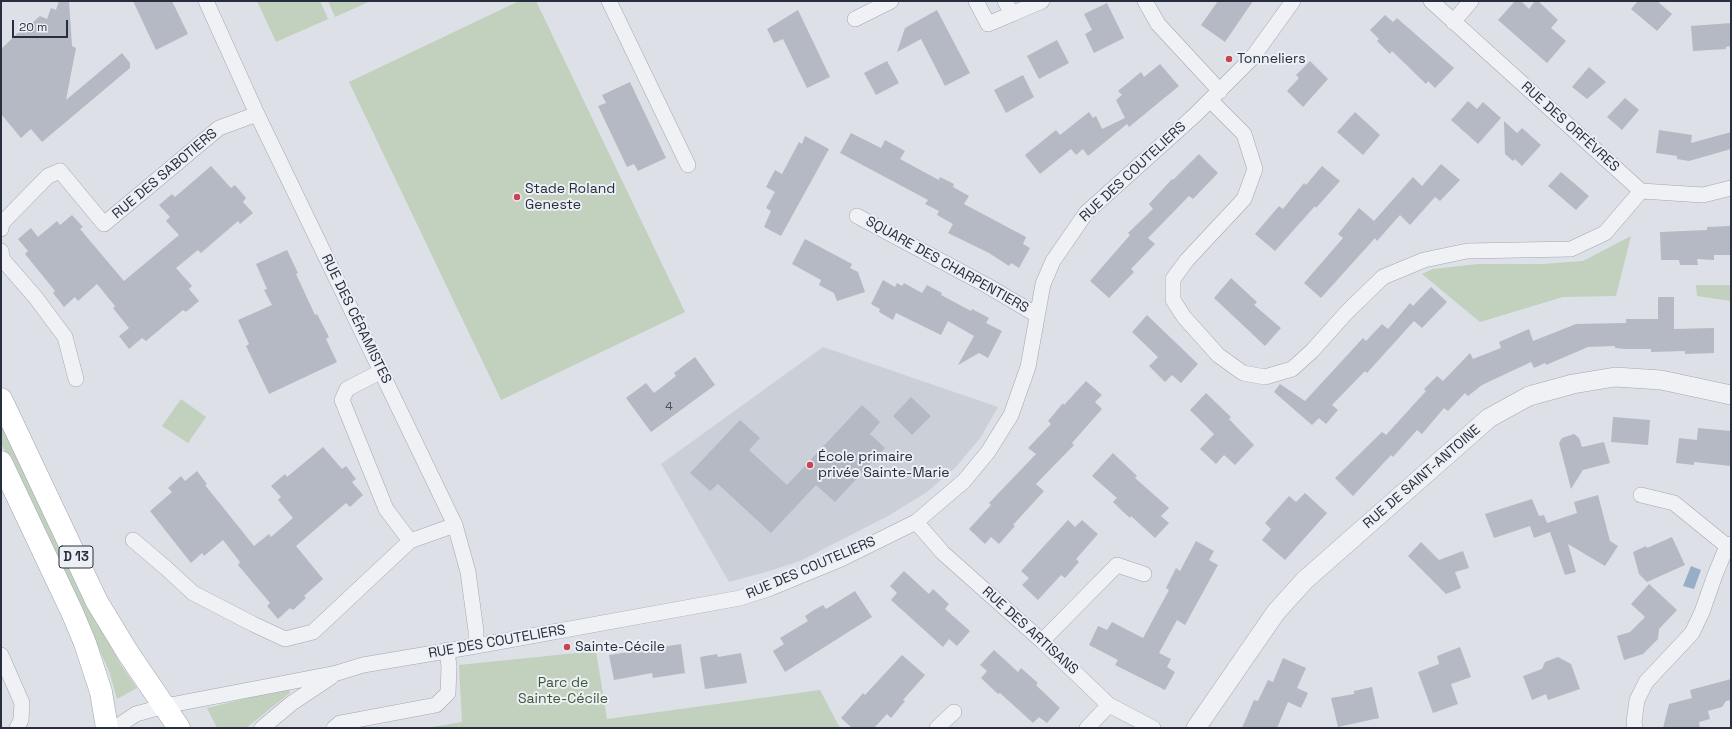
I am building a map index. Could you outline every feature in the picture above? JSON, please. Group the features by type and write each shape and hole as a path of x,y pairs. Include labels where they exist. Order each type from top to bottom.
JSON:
{"main road":[{"name":"D 13","path":"1,399 97,602 128,653 179,728"},
{"name":"D 13","path":"1,462 86,643 101,692 107,728"}],"street":[{"name":"RUE DES CÉRAMISTES","path":"206,1 257,114 455,525 468,572 476,631 476,646"},
{"path":"609,1 688,165"},
{"path":"855,19 891,1"},
{"path":"976,1 988,24 1009,7 1042,1"},
{"path":"1145,1 1158,24 1244,134 1255,169 1244,199 1187,260 1173,279 1174,300 1184,317 1218,354 1243,374 1265,377 1292,369 1312,351 1347,312 1383,277 1424,260 1467,251 1571,249 1605,232 1641,191 1703,195 1731,188"},
{"name":"RUE DES COUTELIERS","path":"114,728 136,714 165,706 336,673 363,665 740,598 841,559 916,522 964,481 988,452 1011,415 1028,367 1043,284 1053,261 1086,213 1215,95 1252,58 1293,1"},
{"name":"RUE DES ORFÈVRES","path":"1431,1 1641,191"},
{"path":"1453,22 1471,1"},
{"name":"RUE DES SABOTIERS","path":"1,229 2,223 48,176 60,171 104,224 219,128 257,114"},
{"name":"SQUARE DES CHARPENTIERS","path":"857,216 986,284 1037,315"},
{"path":"1,251 3,260 36,298 65,337 76,379"},
{"path":"382,371 347,389 342,400 386,508 410,542"},
{"name":"RUE DE SAINT-ANTOINE","path":"1196,728 1272,618 1305,580 1489,418 1529,396 1573,384 1615,377 1661,380 1731,394"},
{"path":"1635,728 1634,722 1636,700 1646,682 1692,633 1702,612 1715,575 1729,545 1674,503 1641,495"},
{"name":"RUE DES ARTISANS","path":"916,522 943,553 1042,641 1109,705 1153,728"},
{"path":"133,540 193,593 285,639 313,632 410,542 455,525"},
{"path":"1042,641 1117,565 1144,574"},
{"path":"334,728 340,722 436,705 448,693 449,667 447,650"},
{"path":"1,655 22,703 21,720 17,728"},
{"name":"RUE DES COUTELIERS","path":"262,728 292,703 336,673"},
{"path":"1088,728 1109,705"},
{"path":"937,728 954,712"}],"shaded area":[{"name":"École primaire privée Sainte-Marie","path":"823,347 998,407 981,437 956,467 927,492 888,516 800,561 729,582 661,464"}],"green space":[{"path":"257,1 320,1 328,19 276,42"},
{"path":"328,1 371,1 335,17"},
{"name":"Stade Roland Geneste","path":"519,1 536,1 685,312 501,400 349,82"},
{"path":"1631,236 1616,296 1563,297 1480,322 1422,274 1433,269 1478,264 1542,264 1583,261"},
{"path":"1696,285 1731,285 1731,301 1697,296"},
{"path":"181,399 206,417 188,443 162,426"},
{"path":"1,420 99,625 121,665 137,688 117,699 109,671 90,629 1,443"},
{"name":"Parc de Sainte-Cécile","path":"596,651 607,719 820,690 840,728 426,728 462,722 459,665"},
{"path":"289,688 290,693 246,728 217,728 207,708"}],"water":[{"path":"1691,566 1701,570 1694,589 1683,586"}],"building":[{"path":"59,1 69,1 72,46 76,48 66,100 122,53 130,63 130,68 42,142 31,129 21,138 1,114 1,49 23,28 24,30 40,16 47,19 51,8 56,10"},
{"path":"133,1 172,1 188,34 156,50"},
{"path":"1218,1 1253,1 1225,42 1201,25"},
{"path":"1515,1 1521,1 1529,9 1535,1 1538,1 1558,20 1551,28 1566,41 1547,63 1498,20"},
{"path":"1638,1 1657,1 1672,14 1657,31 1631,9"},
{"path":"1107,3 1124,38 1094,53 1085,34 1092,30 1084,14"},
{"path":"798,10 830,77 807,88 783,39 774,43 767,29"},
{"path":"937,10 970,73 945,86 921,39 897,52 905,28"},
{"path":"1385,15 1393,22 1397,18 1454,68 1435,88 1428,81 1426,84 1392,51 1390,54 1377,41 1379,39 1370,30"},
{"path":"1731,23 1731,46 1726,47 1726,49 1693,51 1691,26"},
{"path":"1057,40 1069,63 1039,79 1027,56"},
{"path":"887,61 899,83 876,95 864,73"},
{"path":"1310,61 1328,79 1303,107 1287,91 1299,78 1296,75"},
{"path":"1160,64 1179,86 1129,127 1127,124 1088,156 1083,149 1076,155 1071,149 1040,174 1025,155 1056,130 1060,135 1089,112 1093,118 1096,116 1102,129 1125,118 1116,100 1122,95 1118,91 1141,72 1144,77"},
{"path":"1589,67 1606,82 1587,99 1572,87"},
{"path":"1023,75 1034,97 1006,113 994,90"},
{"path":"630,82 666,158 638,171 634,164 627,167 598,106 606,103 602,95"},
{"path":"1625,98 1639,110 1622,130 1607,117"},
{"path":"1468,101 1477,109 1483,102 1501,118 1478,144 1451,120"},
{"path":"1355,112 1380,135 1363,155 1337,132"},
{"path":"1504,121 1517,133 1522,128 1541,145 1522,166 1515,159 1513,161 1505,154"},
{"path":"1659,130 1692,135 1691,143 1731,132 1731,149 1689,161 1677,159 1677,156 1656,153"},
{"path":"851,133 881,148 885,140 905,151 900,159 939,180 940,177 954,184 953,187 969,196 964,204 1026,237 1023,244 1030,248 1019,268 1011,263 1009,266 989,253 948,233 953,224 937,215 939,211 925,204 928,200 840,153"},
{"path":"805,136 829,149 781,236 764,227 771,211 766,208 775,192 766,187 775,170 782,174 799,142 802,144"},
{"path":"1199,154 1218,173 1193,199 1189,196 1148,238 1155,244 1131,269 1134,272 1109,298 1090,281 1130,235 1128,233 1153,209 1149,204 1172,179 1173,180"},
{"path":"1441,164 1460,180 1440,201 1435,197 1410,225 1400,215 1377,241 1375,238 1321,298 1304,283 1343,238 1338,234 1359,208 1374,221 1413,177 1422,186"},
{"path":"211,166 231,188 235,185 246,198 243,202 253,213 240,224 238,221 201,253 198,250 176,268 192,286 189,289 199,301 186,312 183,310 146,341 142,338 129,349 119,336 129,328 113,308 115,306 97,284 78,301 75,297 64,307 53,293 55,291 25,254 28,251 18,239 31,228 38,237 57,221 60,225 72,215 83,227 80,229 124,281 179,235 166,221 170,217 159,205 172,194 175,197"},
{"path":"1322,166 1340,181 1316,208 1315,206 1275,251 1255,234 1279,206 1283,209 1304,183 1306,185"},
{"path":"1561,172 1589,196 1576,210 1548,186"},
{"path":"1730,226 1731,255 1714,255 1714,260 1697,259 1698,265 1680,265 1679,260 1661,260 1660,232 1707,230 1707,227"},
{"path":"805,239 852,264 850,268 858,272 865,292 837,301 834,293 819,285 821,280 792,264"},
{"path":"287,250 298,273 296,274 315,315 317,314 329,337 326,339 337,362 269,394 246,346 249,344 238,320 272,305 264,290 267,289 256,264"},
{"path":"1231,278 1257,302 1254,305 1281,328 1265,346 1214,298"},
{"path":"883,280 895,287 897,283 902,286 904,283 922,293 927,285 942,293 941,295 971,311 972,309 989,318 986,323 1002,331 988,358 979,353 958,365 974,336 948,321 941,335 896,313 893,320 879,312 880,309 871,304"},
{"path":"1431,287 1447,302 1422,328 1414,321 1367,373 1365,371 1332,405 1338,410 1326,424 1319,418 1312,425 1274,392 1280,384 1305,401 1363,338 1366,341 1382,324 1388,329 1410,303 1413,306"},
{"path":"1658,297 1674,297 1674,329 1714,328 1714,353 1685,354 1685,351 1651,352 1651,349 1626,349 1615,348 1615,346 1588,347 1546,365 1545,363 1534,368 1531,362 1482,385 1468,396 1465,393 1448,411 1444,408 1422,434 1417,430 1393,457 1391,455 1353,496 1335,478 1382,432 1386,435 1426,391 1424,389 1437,376 1443,381 1470,353 1473,359 1501,348 1499,342 1529,329 1533,341 1576,324 1626,323 1626,319 1658,319"},
{"path":"1147,315 1198,364 1181,383 1172,375 1165,382 1149,366 1158,357 1132,332"},
{"path":"695,357 715,385 651,432 626,398 646,383 654,393 676,376 674,373"},
{"path":"1086,381 1102,395 1095,402 1102,409 1072,443 1074,445 1036,484 1044,491 1013,525 1015,526 999,544 991,537 985,544 969,529 991,505 989,503 1036,454 1028,448 1051,424 1048,421 1063,403 1064,405"},
{"path":"1206,393 1231,417 1229,419 1254,445 1235,465 1224,455 1216,464 1200,449 1214,434 1190,410"},
{"path":"911,397 931,416 912,435 893,416"},
{"path":"862,405 880,422 870,434 885,448 835,502 816,485 771,533 718,484 710,491 690,473 740,420 760,438 749,450 787,485"},
{"path":"1613,417 1650,420 1648,445 1611,442"},
{"path":"1698,428 1731,431 1731,466 1694,462 1694,465 1676,463 1679,438 1697,440"},
{"path":"1574,434 1579,438 1582,447 1604,442 1610,463 1583,470 1571,489 1559,443 1562,438"},
{"path":"323,447 342,469 346,466 356,479 352,482 363,495 350,507 346,503 296,546 323,579 304,596 306,598 293,610 290,608 278,619 267,606 270,603 238,565 240,562 223,540 204,556 202,553 191,563 150,511 172,492 168,488 181,476 185,481 197,471 207,484 205,485 254,546 269,534 271,537 293,518 278,500 281,497 271,486 285,474 287,477"},
{"path":"1113,453 1137,476 1135,478 1169,508 1161,516 1169,523 1155,538 1131,516 1130,518 1121,510 1113,502 1117,498 1092,476"},
{"path":"1305,493 1327,513 1285,560 1262,540 1271,529 1265,523 1289,496 1296,502"},
{"path":"1598,495 1610,541 1618,546 1605,566 1568,544 1576,572 1565,575 1550,532 1534,538 1530,526 1494,538 1485,514 1532,499 1539,516 1544,515 1547,523 1577,513 1574,502"},
{"path":"1068,520 1075,527 1082,520 1098,534 1076,559 1079,562 1065,578 1061,575 1038,600 1022,585 1029,578 1021,571"},
{"path":"1672,537 1685,565 1647,582 1639,574 1633,552 1646,546 1647,548"},
{"path":"1196,541 1214,551 1209,560 1218,565 1185,625 1177,620 1159,653 1171,659 1167,667 1175,672 1165,690 1115,665 1118,660 1089,645 1098,626 1107,630 1112,622 1143,638 1169,590 1166,588 1176,568 1180,571"},
{"path":"1421,542 1439,560 1463,551 1469,568 1455,572 1461,588 1446,594 1408,556"},
{"path":"904,571 929,594 933,589 949,604 945,609 970,631 957,646 949,639 943,647 891,600 897,593 890,586"},
{"path":"1649,584 1677,610 1659,629 1658,639 1643,654 1624,660 1617,636 1630,632 1645,617 1631,604"},
{"path":"855,591 872,617 785,672 773,651 784,644 780,638 808,621 805,616 814,610 823,605 826,609"},
{"path":"681,644 685,673 653,678 652,673 614,680 609,655"},
{"path":"1460,647 1471,677 1451,684 1458,704 1433,713 1418,672 1439,664 1437,656"},
{"path":"994,650 1018,672 1021,668 1038,683 1036,685 1060,708 1047,723 1039,717 1033,723 981,678 987,671 980,665"},
{"path":"741,653 747,683 705,689 700,657 717,654 718,657"},
{"path":"902,655 925,675 903,700 905,701 891,718 887,714 874,728 852,728 841,718 863,693 865,695"},
{"path":"1558,657 1571,664 1580,689 1548,700 1546,694 1532,700 1523,676 1542,669 1545,662"},
{"path":"1283,658 1306,668 1297,688 1308,693 1301,708 1288,702 1277,728 1242,728 1254,700 1258,701 1268,680 1273,682"},
{"path":"1731,679 1731,700 1726,701 1722,707 1708,711 1710,719 1699,722 1700,728 1663,728 1669,704 1692,698 1690,690"},
{"path":"1372,687 1379,718 1338,727 1331,698 1354,694 1354,691"}],"place":[{"name":"Tonneliers","path":"1229,59"},
{"name":"Stade Roland Geneste","path":"517,197"},
{"name":"École primaire privée Sainte-Marie","path":"810,465"},
{"name":"Sainte-Cécile","path":"567,647"}]}
